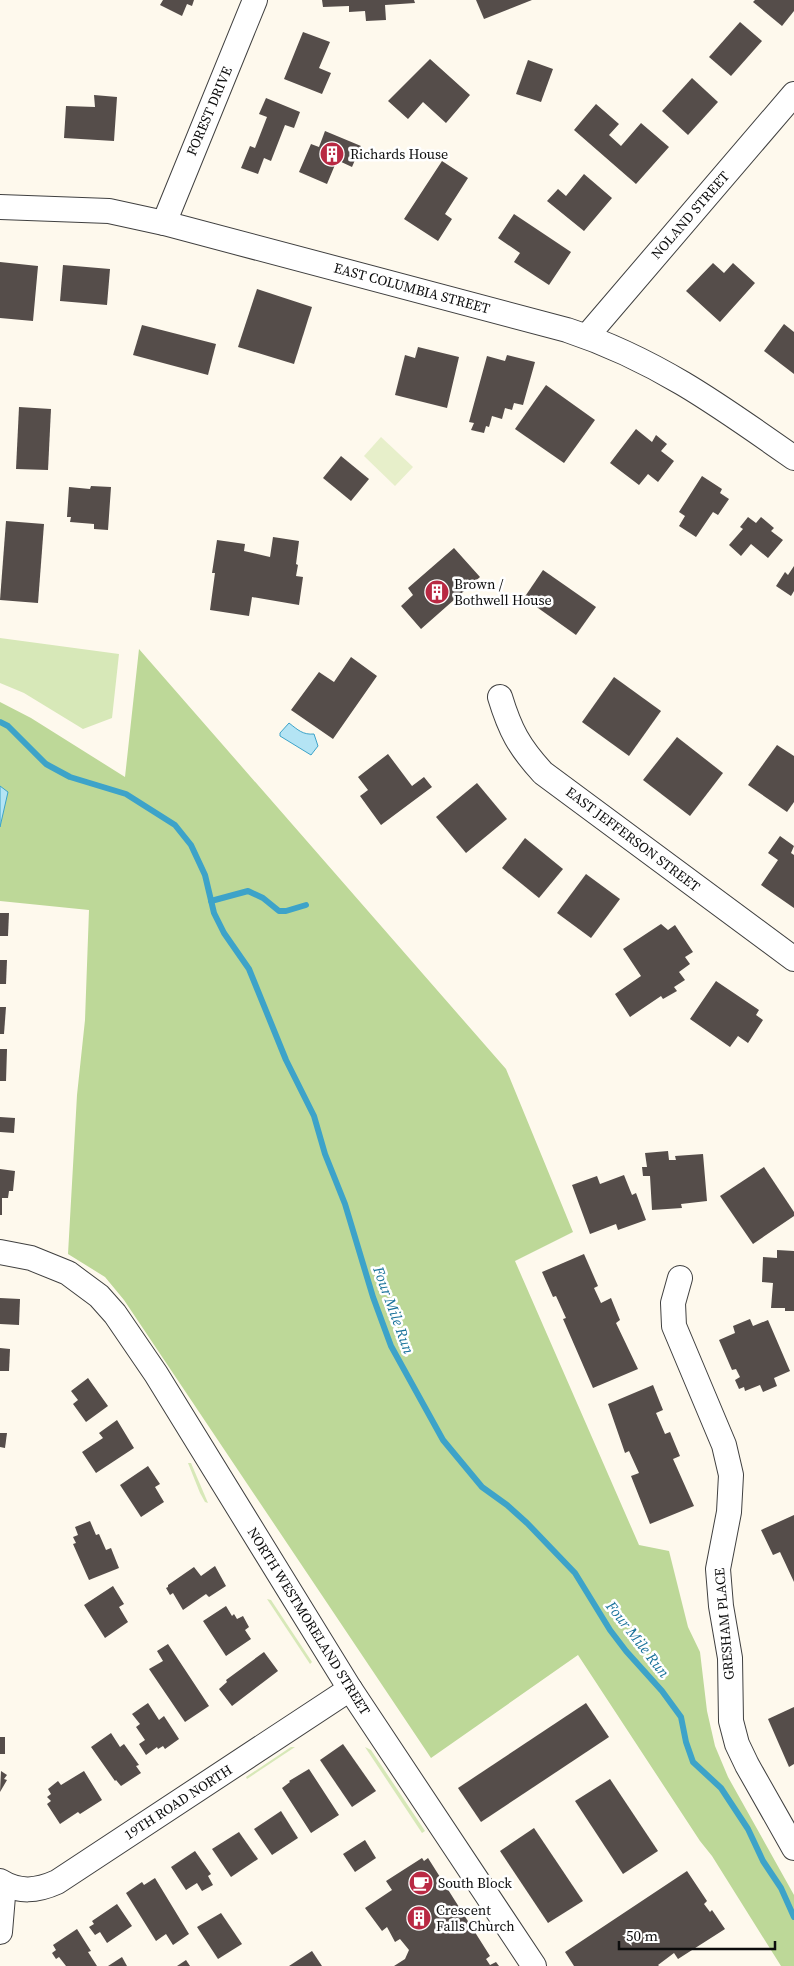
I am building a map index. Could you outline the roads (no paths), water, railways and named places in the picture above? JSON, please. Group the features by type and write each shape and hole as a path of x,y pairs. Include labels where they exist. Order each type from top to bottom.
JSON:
{"street":[{"name":"FOREST DRIVE","path":"164,223 255,0"},
{"name":"NOLAND STREET","path":"587,336 794,94"},
{"name":"EAST COLUMBIA STREET","path":"0,207 109,210 587,336 647,362 686,383 794,458"},
{"name":"EAST JEFFERSON STREET","path":"500,697 509,727 525,754 543,772 794,959"},
{"name":"NORTH WESTMORELAND STREET","path":"0,1252 40,1260 63,1270 99,1296 108,1305 140,1349 350,1689 534,1966"},
{"name":"GRESHAM PLACE","path":"680,1278 673,1302 674,1326 724,1445 731,1475 730,1512 718,1569 719,1596 730,1658 731,1721 741,1755 794,1848"},
{"name":"19TH ROAD NORTH","path":"2,1882 23,1890 43,1888 57,1882 350,1689"},
{"path":"0,1932 2,1882"}],"water":[{"path":"289,723 304,733 314,734 318,746 311,755 280,736 280,733"},
{"path":"0,786 8,792 0,827"}],"waterway":[{"name":"Four Mile Run","path":"0,722 8,726 46,764 70,777 126,794 175,825 191,845 205,875 214,913 224,933 249,969 286,1060 314,1116 325,1154 345,1204 373,1297 391,1346 443,1440 482,1487 507,1505 527,1523 575,1573 610,1630 662,1691 681,1717 686,1742 693,1762 721,1788 748,1829 763,1861 781,1888 794,1917"},
{"path":"211,901 248,891 263,898 279,911 286,911 306,905"}],"place":[{"name":"Richards House","path":"332,154"},
{"name":"Brown / Bothwell House","path":"437,592"},
{"name":"South Block","path":"421,1883"},
{"name":"Crescent Falls Church","path":"419,1918"}]}
